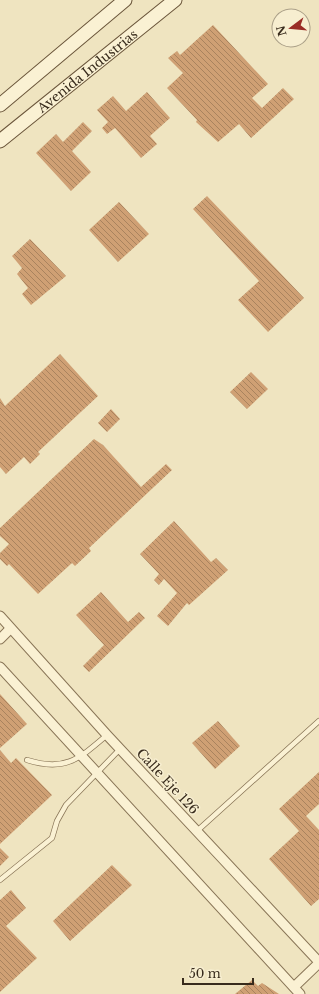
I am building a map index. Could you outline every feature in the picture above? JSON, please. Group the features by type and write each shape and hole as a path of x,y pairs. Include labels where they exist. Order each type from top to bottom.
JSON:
{"main road":[{"path":"0,105 125,0"},
{"name":"Avenida Industrias","path":"0,141 174,0"}],"street":[{"name":"Calle Eje 126","path":"0,616 10,629 107,735 319,962"},
{"path":"0,638 10,629"},
{"path":"0,667 297,991 319,962"}],"lane":[{"path":"197,831 319,721"},
{"path":"27,760 41,764 70,763 82,756 107,735"},
{"path":"0,880 52,838 57,821 66,805 120,749"}],"building":[{"path":"213,25 268,84 252,98 262,108 283,88 294,99 251,138 239,124 218,142 196,122 197,120 167,88 183,73 168,58 177,51 180,55"},
{"path":"147,92 170,118 150,136 157,144 141,158 115,128 107,134 102,128 108,122 97,110 113,96 126,111"},
{"path":"83,122 92,131 72,151 91,172 71,191 36,153 56,134 63,142"},
{"path":"207,196 304,298 268,332 238,300 259,281 193,209"},
{"path":"119,202 149,234 118,262 89,230"},
{"path":"30,239 66,276 31,305 22,294 28,288 17,274 22,268 12,256"},
{"path":"60,354 98,396 38,452 40,454 30,464 24,457 6,474 0,467 0,398 5,406"},
{"path":"251,372 268,389 247,409 230,392"},
{"path":"111,409 120,419 107,432 98,423"},
{"path":"94,439 103,445 141,487 166,464 172,470 89,548 91,551 75,566 72,563 38,594 9,564 7,566 0,559 0,553 9,544 0,536 0,528"},
{"path":"174,521 211,562 216,558 228,570 189,605 187,603 168,626 157,616 177,593 164,579 159,585 154,580 159,574 140,554"},
{"path":"101,592 128,622 139,612 145,618 89,672 83,666 104,645 76,615"},
{"path":"0,694 27,724 0,748"},
{"path":"218,721 240,746 215,769 192,743"},
{"path":"0,750 11,763 16,758 52,795 0,844"},
{"path":"319,772 319,804 306,816 319,830 319,899 311,906 269,859 299,831 279,809"},
{"path":"0,848 9,857 0,866"},
{"path":"112,865 132,885 70,941 53,921"},
{"path":"11,890 26,908 6,926 37,958 0,992 0,900"},
{"path":"252,980 258,986 262,983 279,994 235,994"}]}
